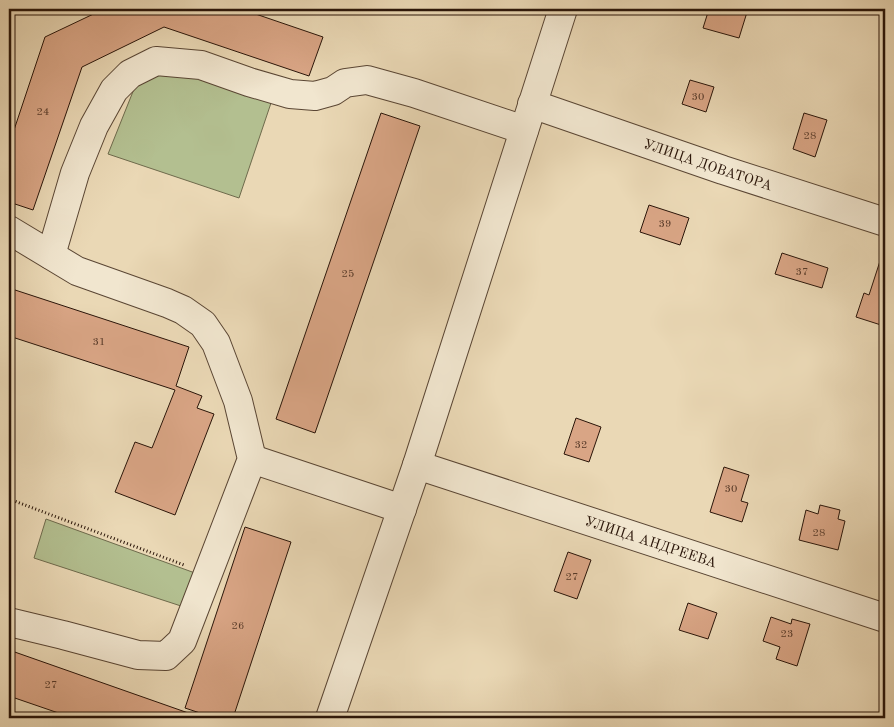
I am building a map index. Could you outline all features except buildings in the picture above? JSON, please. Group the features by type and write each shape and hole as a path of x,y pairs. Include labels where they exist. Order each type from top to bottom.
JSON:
{"street":[{"path":"330,718 417,465 563,9"},
{"path":"51,254 75,173 94,126 114,90 130,74 156,61 201,65 290,94 315,96 333,91 345,84 367,80 414,93 524,130"},
{"name":"УЛИЦА ДОВАТОРА","path":"532,104 723,170 885,222"},
{"path":"9,230 78,271 167,303 183,310 203,324 216,343 238,401 252,460 182,641 166,656 138,655 9,622"},
{"path":"252,460 402,509"},
{"name":"УЛИЦА АНДРЕЕВА","path":"417,465 885,618"}],"path":[{"path":"9,499 208,574"}],"green space":[{"path":"193,70 271,103 239,198 108,154 138,79"},
{"path":"46,519 195,573 181,606 34,558"}]}
